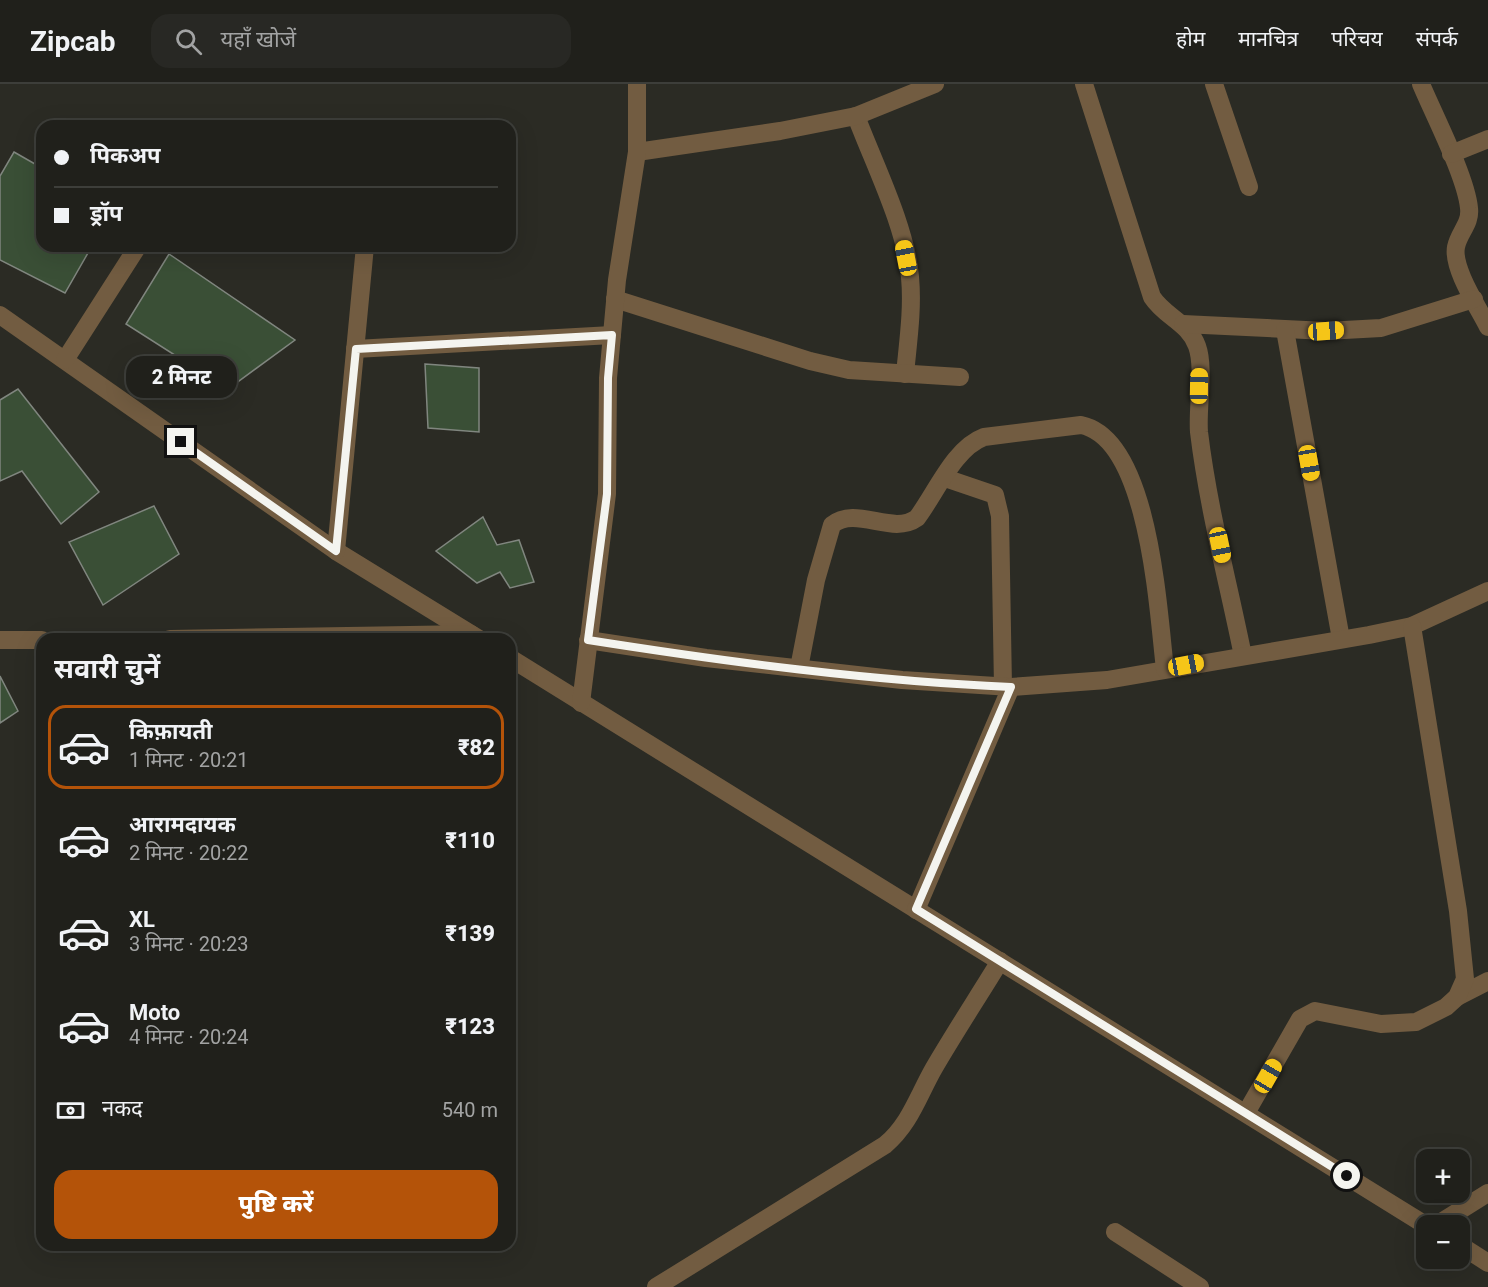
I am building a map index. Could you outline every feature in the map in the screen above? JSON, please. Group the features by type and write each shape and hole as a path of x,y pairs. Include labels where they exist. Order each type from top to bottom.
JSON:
{"street":[{"path":"582,703 607,494 608,378 615,299 637,152 636,84"},
{"path":"637,152 780,131 856,116 935,84"},
{"path":"1084,84 1152,297 1160,310 1183,324 1198,348 1199,429 1204,467 1243,656"},
{"path":"1214,84 1249,186"},
{"path":"1421,84 1451,154 1469,207 1469,218 1456,244 1457,261 1488,327"},
{"path":"856,116 903,240 910,276 910,318 905,374"},
{"path":"1451,154 1488,140"},
{"path":"64,360 134,252"},
{"path":"336,551 364,252"},
{"path":"615,299 810,362 849,370 960,377"},
{"path":"1183,324 1326,331 1381,328 1474,299"},
{"path":"0,315 336,551 470,633"},
{"path":"1286,330 1341,639"},
{"path":"356,349 612,335"},
{"path":"799,668 816,580 832,525 843,519 907,524 917,518 964,448 984,437 1081,425 1102,433 1120,459 1139,499 1148,531 1165,669"},
{"path":"916,909 1007,687 1000,516 997,498 991,492 945,478"},
{"path":"588,640 706,658 967,686 1007,687 1107,680 1412,626 1488,591"},
{"path":"1412,626 1466,962 1466,979 1457,997"},
{"path":"0,640 36,640"},
{"path":"516,662 1416,1219"},
{"path":"656,1287 885,1145 896,1135 907,1122 933,1068 1000,962"},
{"path":"1246,1113 1300,1019 1307,1013 1326,1011 1381,1024 1402,1024 1434,1015 1457,997 1488,981"},
{"path":"1453,1215 1488,1193"},
{"path":"1115,1232 1194,1286"},
{"path":"1470,1251 1488,1263"}],"building":[{"path":"14,152 36,165 36,252 89,252 65,293 0,260 0,176"},
{"path":"169,254 295,340 228,389 126,324"},
{"path":"425,364 479,368 479,432 428,428"},
{"path":"18,389 99,492 61,524 22,471 0,481 0,400"},
{"path":"154,506 179,554 103,605 69,542"},
{"path":"483,517 497,545 519,540 534,582 510,588 500,572 477,583 436,551"},
{"path":"0,676 18,711 0,723"}],"route":[{"path":"181,442 336,551 356,349 612,335 608,378 607,494 588,640 706,658 902,680 978,687 1011,687 916,909 1347,1176"}]}
